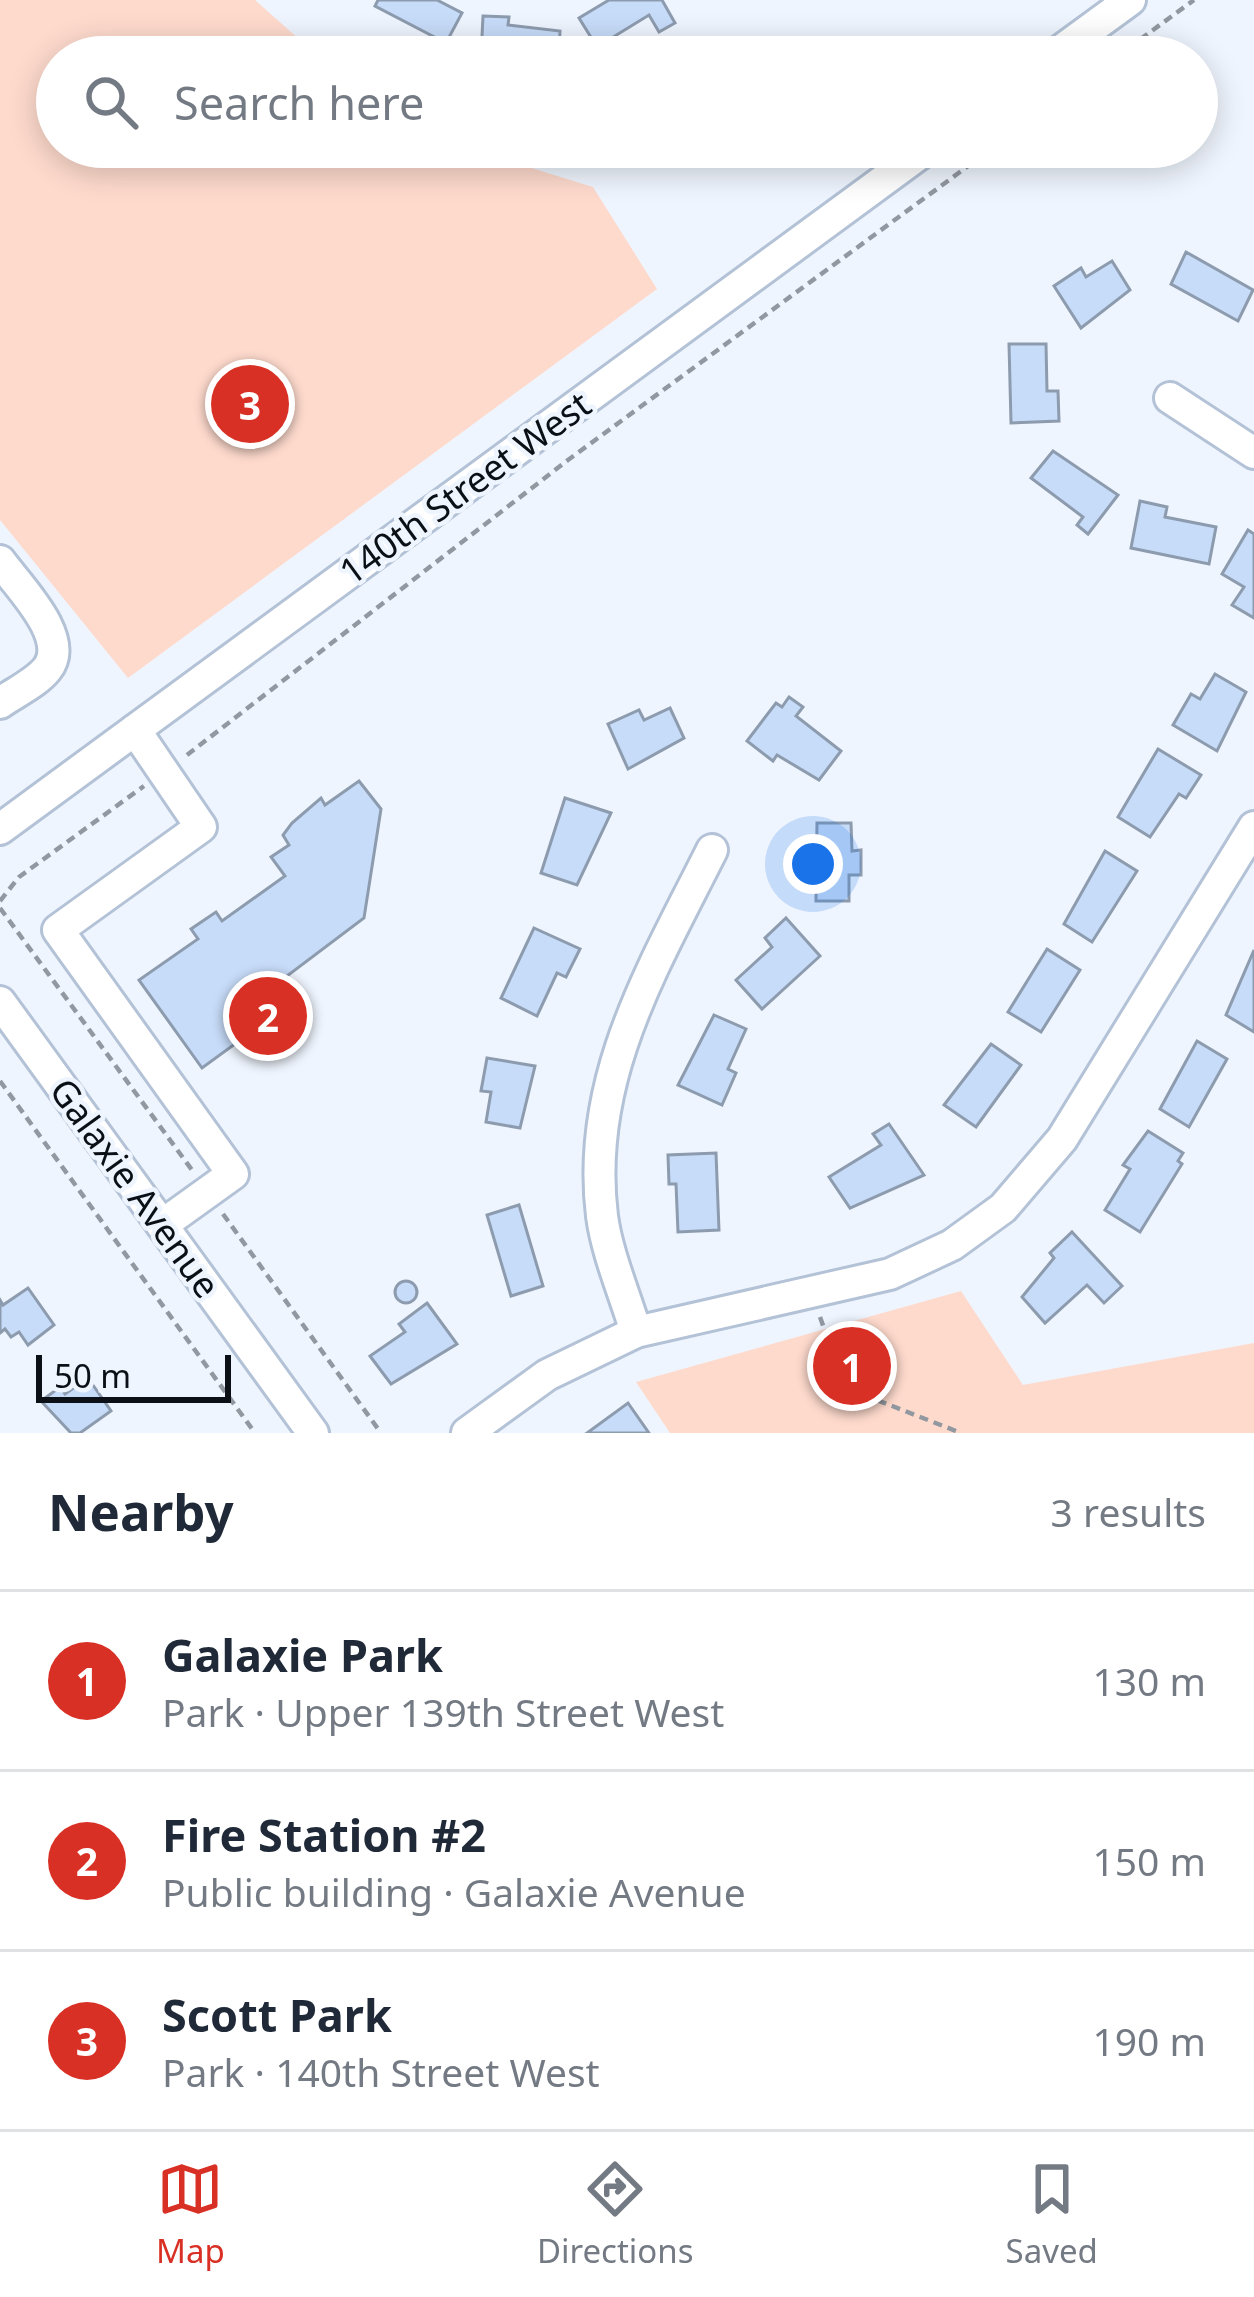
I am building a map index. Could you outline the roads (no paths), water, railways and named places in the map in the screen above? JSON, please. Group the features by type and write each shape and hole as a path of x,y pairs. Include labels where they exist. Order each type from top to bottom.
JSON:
{"street":[{"path":"1081,36 1130,0"},
{"name":"140th Street West","path":"0,829 900,168"},
{"path":"1170,398 1254,453"},
{"path":"0,704 48,669 55,651 49,630 3,566"},
{"path":"135,730 201,827 58,930 233,1174 162,1225"},
{"path":"467,1433 547,1376 636,1332 890,1274 952,1245 1003,1208 1062,1139 1254,826"},
{"path":"636,1332 602,1217 603,1101 628,1015 712,850"},
{"name":"Galaxie Avenue","path":"0,1002 313,1433"}],"place":[{"name":"Scott Park","path":"250,404"},
{"name":"Fire Station #2","path":"268,1016"},
{"name":"Galaxie Park","path":"852,1366"}]}
